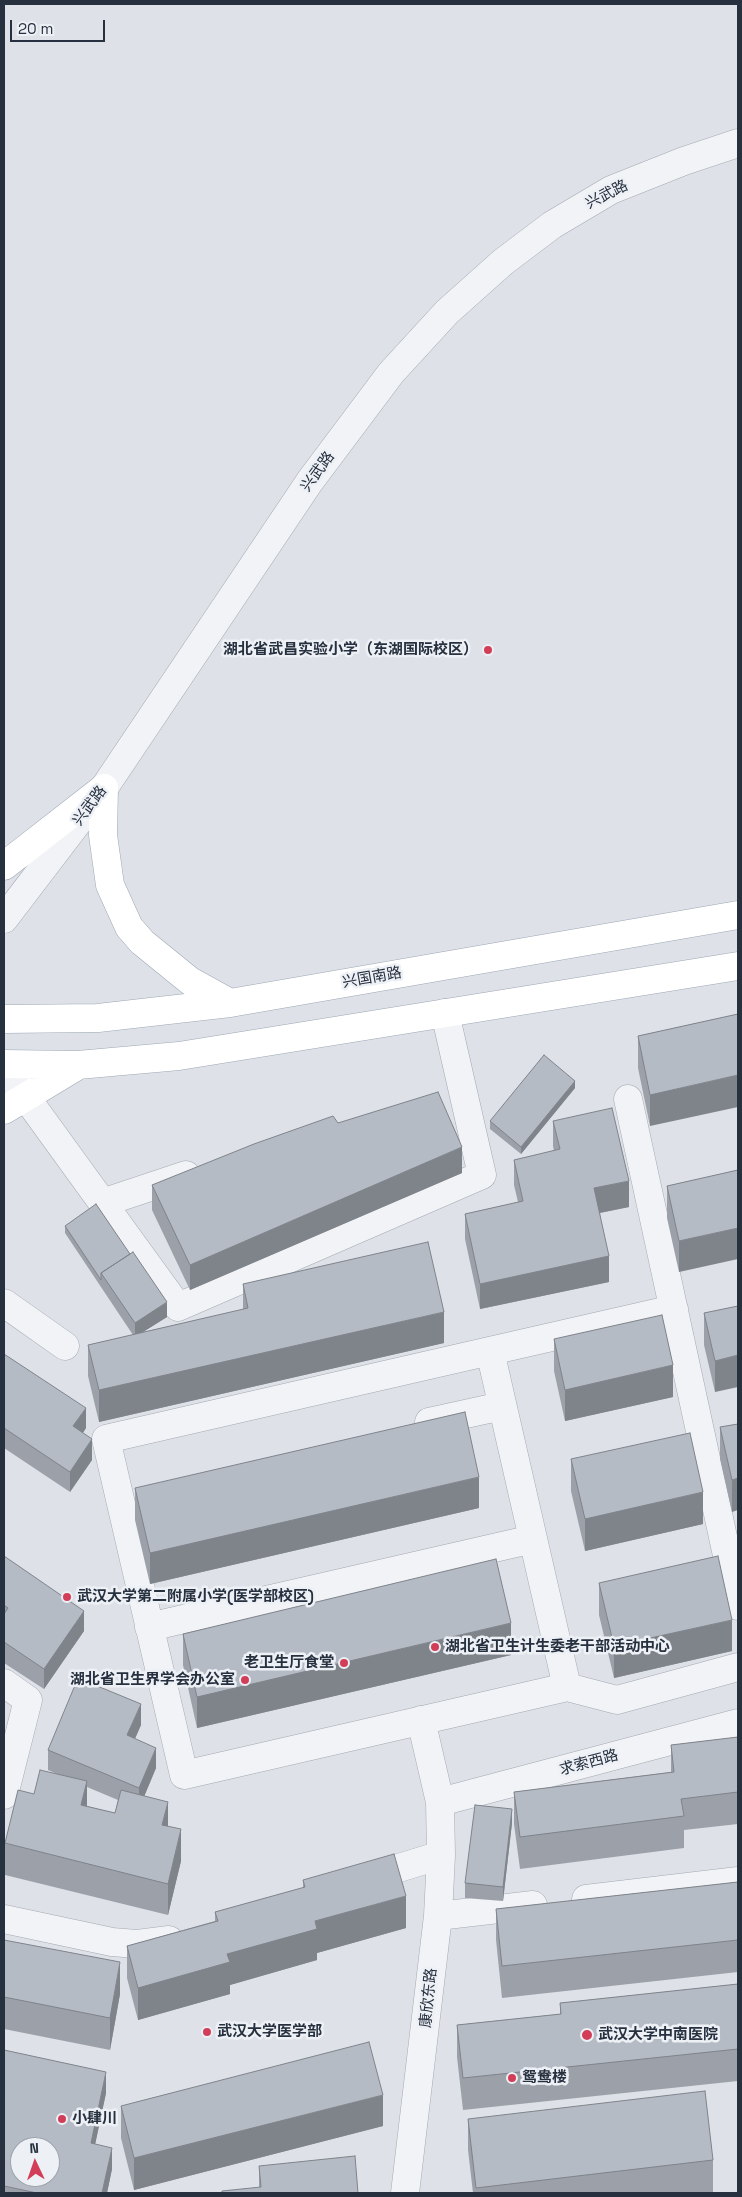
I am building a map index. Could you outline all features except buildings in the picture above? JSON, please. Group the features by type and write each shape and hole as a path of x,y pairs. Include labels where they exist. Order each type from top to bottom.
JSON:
{"main road":[{"path":"4,866 104,788"},
{"path":"104,788 103,835 110,885 129,927 142,942 190,981 230,1003"},
{"name":"兴国南路","path":"4,1019 98,1018 230,1003 738,915"},
{"path":"4,1066 78,1065 179,1056 738,966"},
{"path":"15,1104 78,1065"}],"street":[{"name":"兴武路","path":"4,918 104,788 310,481 391,374 447,312 503,262 552,225 611,190 684,161 738,143"},
{"path":"4,1066 15,1104 102,1203 178,1307 482,1175 445,1013"},
{"path":"436,1100 463,1093"},
{"path":"628,1099 738,1606"},
{"path":"102,1203 212,1167"},
{"path":"4,1303 66,1346"},
{"path":"674,1309 106,1439 184,1775 567,1687 617,1700 738,1667"},
{"path":"490,1351 567,1687"},
{"path":"406,1428 502,1406"},
{"path":"118,1493 147,1487"},
{"path":"149,1627 533,1539"},
{"path":"4,1683 28,1700 6,1780"},
{"name":"康欣东路","path":"406,2193 438,1916 441,1855 440,1802 421,1720"},
{"name":"求索西路","path":"440,1802 738,1723"},
{"path":"340,1886 441,1855"},
{"path":"438,1916 738,1881"},
{"path":"4,1919 112,1942 137,1944 164,1942 188,1934"}],"place":[{"name":"湖北省武昌实验小学（东湖国际校区）","path":"488,650"},
{"name":"武汉大学第二附属小学(医学部校区)","path":"67,1597"},
{"name":"湖北省卫生计生委老干部活动中心","path":"435,1647"},
{"name":"老卫生厅食堂","path":"344,1663"},
{"name":"湖北省卫生界学会办公室","path":"245,1680"},
{"name":"武汉大学医学部","path":"207,2032"},
{"name":"武汉大学中南医院","path":"587,2035"},
{"name":"鸳鸯楼","path":"512,2078"},
{"name":"小肆川","path":"62,2119"}]}
